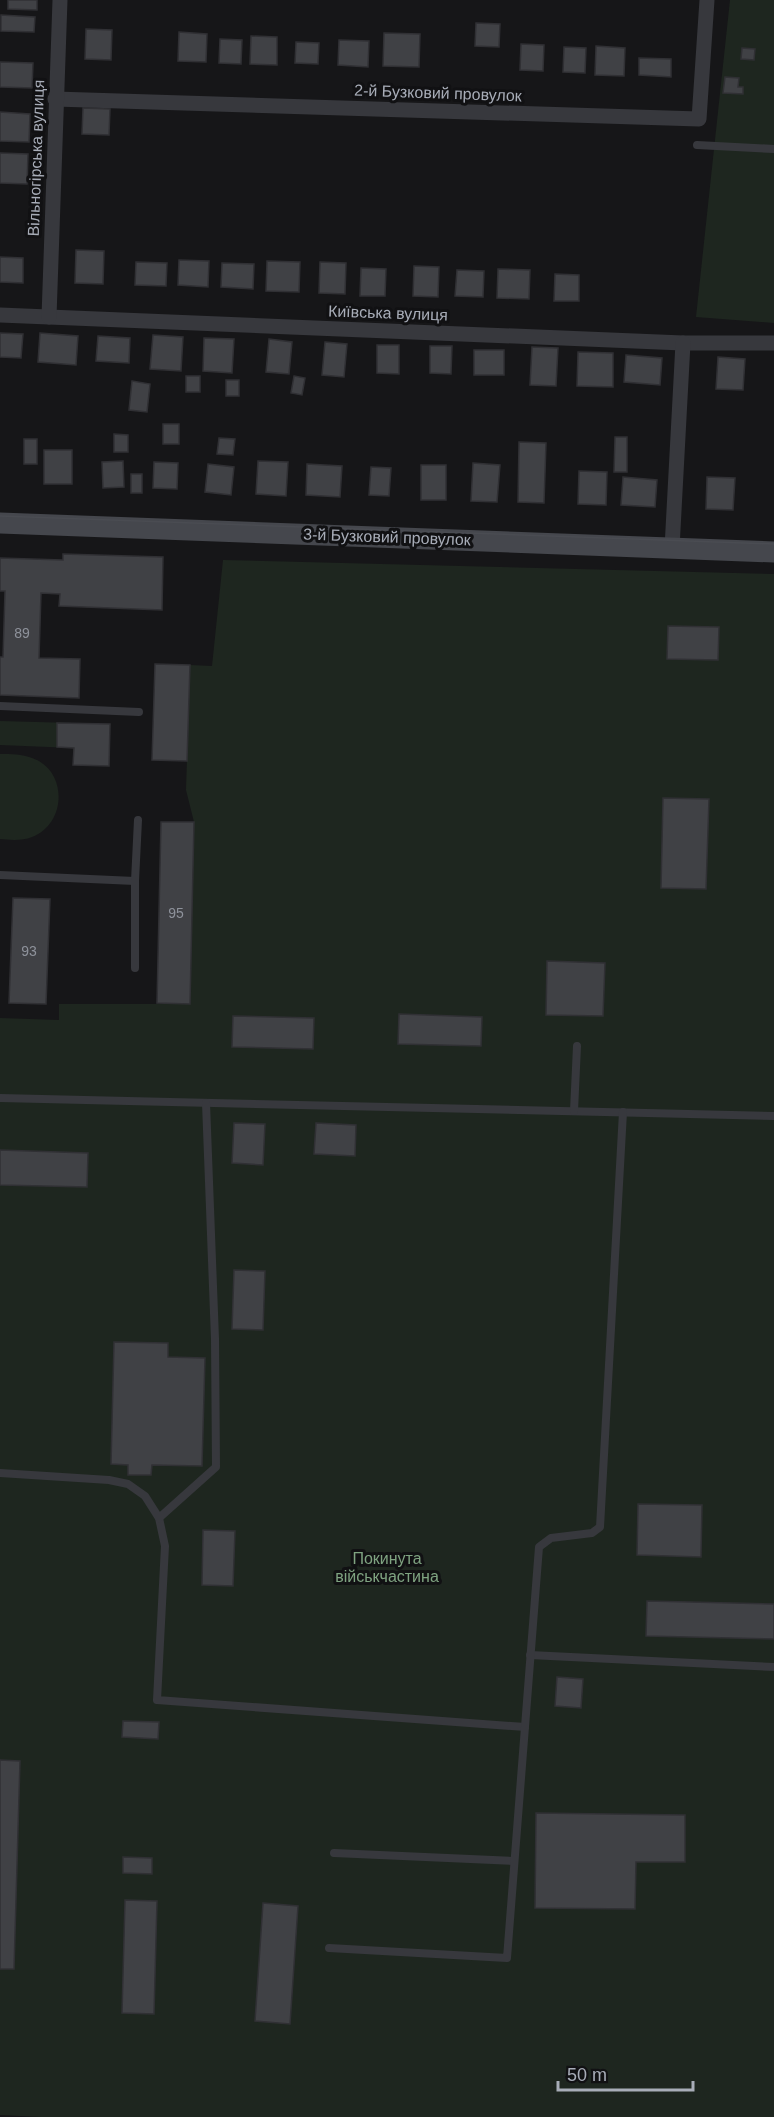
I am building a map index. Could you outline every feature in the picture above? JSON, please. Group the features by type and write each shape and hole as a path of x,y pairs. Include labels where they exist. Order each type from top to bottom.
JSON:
{"street":[{"name":"Вільногірська вулиця","path":"49,317 60,0"},
{"name":"2-й Бузковий провулок","path":"55,99 699,119 707,0"},
{"name":"Київська вулиця","path":"0,315 683,343 774,343"},
{"path":"672,548 683,343"},
{"name":"3-й Бузковий провулок","path":"0,523 774,552"}],"lane":[{"path":"697,145 774,149"},
{"path":"0,706 139,712"},
{"path":"135,968 138,820"},
{"path":"0,875 135,880"},
{"path":"574,1111 577,1046"},
{"path":"0,1098 774,1116"},
{"path":"159,1518 216,1467 215,1339 206,1102"},
{"path":"329,1948 507,1958 539,1547 551,1538 592,1533 600,1527 622,1112"},
{"path":"0,1473 110,1480 128,1484 145,1496 159,1518 165,1546 157,1700 525,1727"},
{"path":"530,1655 774,1667"},
{"path":"334,1853 514,1861"}],"green space":[{"path":"730,0 774,0 774,323 696,317"},
{"name":"Покинута військчастина","path":"223,560 774,574 774,2117 41,2117 0,2115 0,1018 59,1020 59,1004 190,1004 194,822 186,790 190,665 212,666"},
{"path":"0,721 110,724 109,766 73,765 73,748 0,745"},
{"path":"0,754 24,756 44,764 57,785 59,797 52,821 44,830 32,837 20,840 0,839"}],"building":[{"path":"8,0 37,0 37,10 8,9"},
{"path":"1,15 35,17 34,32 1,31"},
{"path":"476,23 500,24 499,47 475,46"},
{"path":"86,29 112,30 111,60 85,59"},
{"path":"179,32 207,34 206,62 178,61"},
{"path":"384,33 420,34 419,67 383,66"},
{"path":"251,36 277,37 277,65 250,64"},
{"path":"220,39 242,40 241,64 219,63"},
{"path":"339,40 369,41 368,67 338,65"},
{"path":"296,42 319,43 318,64 295,63"},
{"path":"521,44 544,45 543,71 520,70"},
{"path":"596,46 625,48 624,76 595,75"},
{"path":"564,47 586,48 585,73 563,72"},
{"path":"742,48 755,49 754,60 741,59"},
{"path":"639,58 671,59 671,77 639,75"},
{"path":"0,62 33,63 32,88 0,87"},
{"path":"725,77 739,78 738,87 743,87 743,94 723,93"},
{"path":"83,108 110,109 109,135 82,134"},
{"path":"0,112 30,114 29,142 0,141"},
{"path":"0,153 28,154 27,184 0,183"},
{"path":"76,250 104,251 103,284 75,283"},
{"path":"0,257 23,258 23,283 0,282"},
{"path":"179,260 209,261 208,287 178,285"},
{"path":"267,261 300,262 299,292 266,291"},
{"path":"136,262 167,263 166,286 135,285"},
{"path":"320,262 346,263 345,294 319,293"},
{"path":"222,263 254,264 253,289 221,287"},
{"path":"414,266 439,267 438,297 413,296"},
{"path":"361,268 386,269 385,296 360,296"},
{"path":"498,269 530,270 529,299 497,298"},
{"path":"457,270 484,271 483,297 455,296"},
{"path":"555,274 579,275 579,301 554,301"},
{"path":"0,333 23,334 21,358 0,357"},
{"path":"40,333 78,336 76,365 38,362"},
{"path":"153,335 183,337 181,371 150,369"},
{"path":"98,336 130,338 129,363 96,361"},
{"path":"204,338 234,339 232,373 203,371"},
{"path":"269,339 292,342 289,374 266,372"},
{"path":"325,342 347,344 344,377 322,375"},
{"path":"377,345 399,345 399,374 377,373"},
{"path":"430,346 452,346 451,374 430,373"},
{"path":"532,347 558,348 556,386 530,385"},
{"path":"474,350 504,350 504,375 474,375"},
{"path":"578,352 613,353 613,387 577,386"},
{"path":"626,355 662,358 660,385 624,382"},
{"path":"718,357 745,359 743,390 716,389"},
{"path":"186,376 200,376 200,392 186,392"},
{"path":"294,376 305,378 302,395 291,393"},
{"path":"226,380 239,380 239,396 226,396"},
{"path":"132,381 150,384 147,412 129,410"},
{"path":"163,424 179,424 179,444 163,444"},
{"path":"114,434 128,435 128,452 114,452"},
{"path":"615,437 627,437 627,472 614,472"},
{"path":"219,438 235,439 233,455 217,454"},
{"path":"24,439 37,439 37,464 24,464"},
{"path":"519,442 546,443 544,503 518,502"},
{"path":"44,450 72,450 72,484 44,484"},
{"path":"123,461 124,487 103,488 102,462"},
{"path":"258,461 288,462 286,496 256,494"},
{"path":"154,462 178,463 177,489 153,488"},
{"path":"473,463 500,465 497,502 471,501"},
{"path":"208,464 234,467 231,495 205,492"},
{"path":"307,464 342,466 340,497 306,495"},
{"path":"421,465 446,465 446,500 421,500"},
{"path":"371,467 391,468 389,496 369,495"},
{"path":"579,471 607,472 606,505 578,504"},
{"path":"131,474 142,474 142,493 131,493"},
{"path":"623,477 657,480 655,507 621,505"},
{"path":"707,477 735,478 733,510 706,509"},
{"path":"63,554 163,557 162,610 59,606 60,594 41,593 39,658 80,659 79,698 0,695 0,657 3,657 5,591 0,591 0,558 63,560"},
{"path":"668,626 719,627 718,660 667,659"},
{"path":"155,664 190,665 187,761 152,760"},
{"path":"57,723 110,724 109,766 73,765 74,748 57,747"},
{"path":"663,798 709,799 706,889 661,888"},
{"path":"161,822 194,822 190,1004 157,1003"},
{"path":"13,898 50,899 46,1004 9,1003"},
{"path":"547,961 605,963 603,1016 546,1015"},
{"path":"399,1014 482,1017 481,1046 398,1044"},
{"path":"233,1016 314,1018 313,1049 232,1047"},
{"path":"234,1123 265,1124 263,1165 232,1163"},
{"path":"316,1123 356,1125 355,1156 314,1154"},
{"path":"0,1150 88,1153 87,1187 0,1185"},
{"path":"234,1270 265,1271 263,1330 232,1329"},
{"path":"114,1342 168,1343 168,1357 205,1358 202,1466 152,1465 151,1475 128,1475 128,1465 111,1464"},
{"path":"638,1504 702,1505 701,1557 637,1555"},
{"path":"203,1530 235,1531 233,1586 202,1585"},
{"path":"647,1601 774,1604 774,1639 646,1636"},
{"path":"557,1677 583,1679 581,1708 555,1706"},
{"path":"123,1721 159,1722 158,1739 122,1737"},
{"path":"0,1760 20,1761 14,1969 0,1969"},
{"path":"536,1813 685,1815 685,1862 636,1862 635,1909 535,1908"},
{"path":"123,1857 152,1858 152,1874 123,1873"},
{"path":"125,1900 157,1901 154,2014 122,2013"},
{"path":"263,1903 298,1906 290,2024 255,2021"}],"tram line":[{"path":"0,516 774,544"}]}
